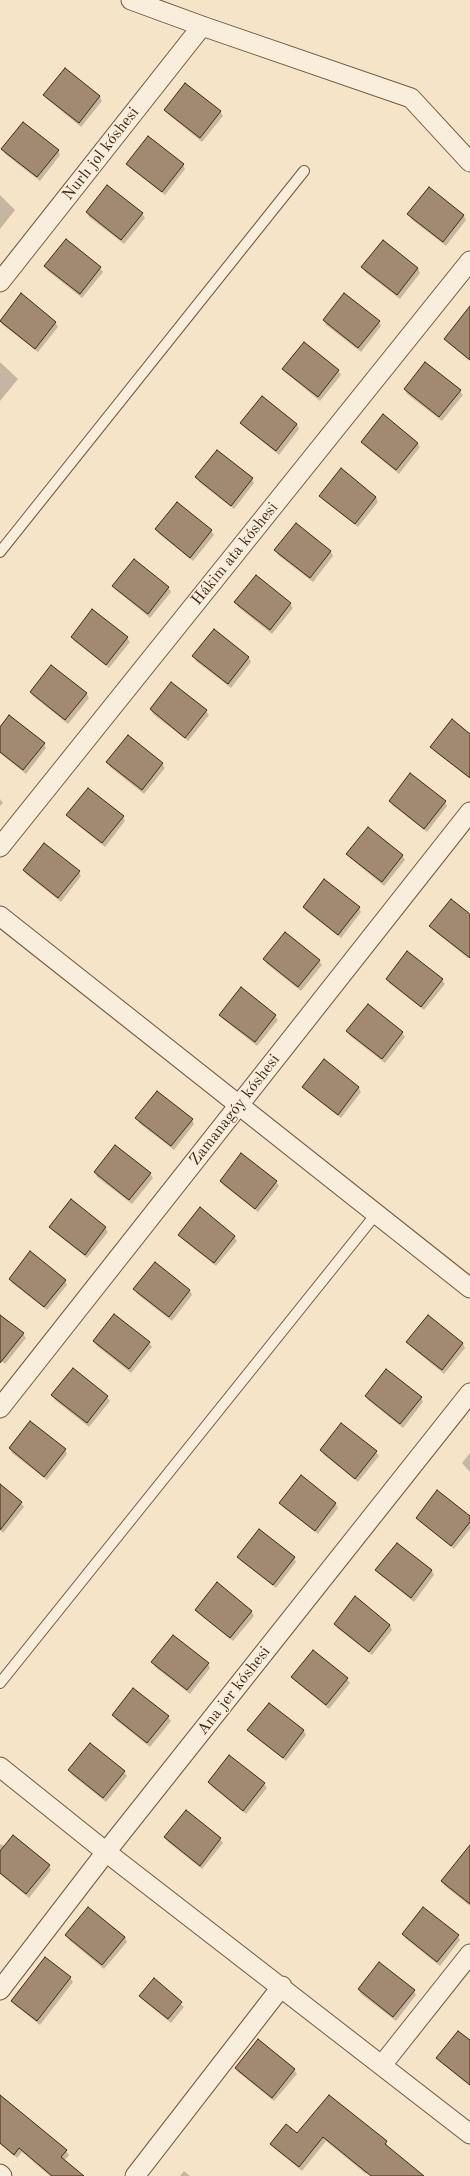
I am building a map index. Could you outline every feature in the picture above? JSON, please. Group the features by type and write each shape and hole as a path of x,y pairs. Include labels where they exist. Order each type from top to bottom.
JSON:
{"street":[{"path":"131,0 411,98 470,162"},
{"name":"Nurlı jol kóshesi","path":"0,282 202,26"},
{"name":"Hákim ata kóshesi","path":"0,847 470,262"},
{"name":"Zamanagóy kóshesi","path":"0,1408 470,812"},
{"path":"0,916 470,1288"},
{"name":"Ana jer kóshesi","path":"0,1990 106,1852 470,1393"},
{"path":"0,1767 106,1852 282,1986 470,2134"},
{"path":"382,2065 470,1954"},
{"path":"135,2176 282,1986"}],"lane":[{"path":"0,552 304,171"},
{"path":"0,1683 376,1214"}],"building":[{"path":"65,68 100,96 79,123 43,95"},
{"path":"185,83 221,111 200,138 164,110"},
{"path":"23,122 59,150 37,177 1,149"},
{"path":"148,136 184,164 162,192 126,164"},
{"path":"107,185 143,213 121,240 86,212"},
{"path":"429,187 464,215 443,242 407,214"},
{"path":"66,239 101,267 80,294 44,266"},
{"path":"383,240 418,268 397,295 361,267"},
{"path":"21,293 56,322 35,349 0,321"},
{"path":"344,293 380,321 358,348 323,320"},
{"path":"470,306 470,360 444,339"},
{"path":"304,342 339,370 318,397 282,369"},
{"path":"425,362 461,390 439,417 404,389"},
{"path":"262,396 297,424 276,451 240,423"},
{"path":"383,414 418,443 396,470 361,442"},
{"path":"217,450 253,478 231,506 195,477"},
{"path":"341,468 376,497 355,524 319,496"},
{"path":"177,502 212,530 190,558 155,529"},
{"path":"296,523 331,551 310,578 274,550"},
{"path":"134,559 169,587 148,614 112,586"},
{"path":"256,575 291,603 270,630 234,602"},
{"path":"92,609 128,637 106,665 71,637"},
{"path":"214,629 249,657 228,684 192,656"},
{"path":"51,665 87,693 65,720 30,692"},
{"path":"171,682 207,710 185,738 150,709"},
{"path":"9,715 45,743 23,770 0,752 0,727"},
{"path":"452,719 470,734 470,778 430,747"},
{"path":"128,735 163,763 142,790 106,762"},
{"path":"410,773 446,801 424,829 389,801"},
{"path":"88,788 124,816 102,843 66,815"},
{"path":"368,827 403,855 382,882 346,854"},
{"path":"44,843 80,871 58,898 23,870"},
{"path":"324,879 360,907 338,935 303,907"},
{"path":"451,899 470,914 470,958 429,926"},
{"path":"285,932 320,960 298,987 263,959"},
{"path":"407,951 443,979 421,1007 386,979"},
{"path":"241,987 276,1015 255,1042 219,1015"},
{"path":"368,1004 403,1032 382,1059 346,1031"},
{"path":"324,1059 359,1087 338,1115 302,1087"},
{"path":"157,1091 193,1119 171,1146 135,1118"},
{"path":"115,1145 151,1173 129,1200 94,1172"},
{"path":"241,1153 277,1181 255,1209 220,1181"},
{"path":"71,1199 106,1227 85,1255 49,1227"},
{"path":"200,1207 235,1236 214,1263 178,1235"},
{"path":"30,1251 66,1280 44,1307 9,1279"},
{"path":"155,1262 190,1290 169,1317 133,1289"},
{"path":"114,1314 150,1342 129,1369 93,1341"},
{"path":"0,1315 24,1333 0,1363"},
{"path":"428,1315 463,1343 442,1370 406,1342"},
{"path":"73,1368 108,1396 87,1423 51,1395"},
{"path":"386,1369 422,1397 400,1424 365,1396"},
{"path":"30,1421 66,1449 44,1477 9,1448"},
{"path":"341,1423 377,1451 355,1479 320,1450"},
{"path":"301,1475 336,1503 315,1531 279,1503"},
{"path":"0,1484 22,1502 0,1530"},
{"path":"437,1490 470,1516 470,1522 451,1546 416,1518"},
{"path":"259,1529 295,1557 273,1585 237,1557"},
{"path":"397,1543 432,1570 411,1598 375,1570"},
{"path":"217,1582 252,1611 230,1638 195,1610"},
{"path":"355,1596 390,1625 369,1652 334,1624"},
{"path":"173,1635 209,1663 187,1690 151,1662"},
{"path":"313,1650 348,1678 326,1705 291,1677"},
{"path":"133,1688 169,1716 147,1743 112,1715"},
{"path":"269,1703 304,1730 283,1758 247,1730"},
{"path":"90,1743 125,1771 103,1798 68,1770"},
{"path":"229,1755 265,1783 243,1811 208,1782"},
{"path":"186,1810 221,1838 200,1866 164,1837"},
{"path":"13,1835 50,1865 26,1894 0,1873 0,1851"},
{"path":"470,1845 470,1904 441,1881"},
{"path":"88,1907 125,1937 102,1965 65,1935"},
{"path":"423,1907 459,1935 437,1962 402,1934"},
{"path":"45,1957 71,1977 37,2021 11,2001"},
{"path":"379,1962 415,1990 393,2017 358,1989"},
{"path":"154,1978 182,2002 168,2019 139,1996"},
{"path":"458,2031 470,2040 470,2085 436,2058"},
{"path":"258,2039 295,2069 272,2098 235,2068"},
{"path":"0,2095 67,2150 61,2157 84,2176 52,2176 19,2148 14,2155 0,2143"},
{"path":"329,2095 387,2141 385,2144 424,2176 371,2176 323,2137 299,2167 270,2144 286,2124 297,2133"}]}
